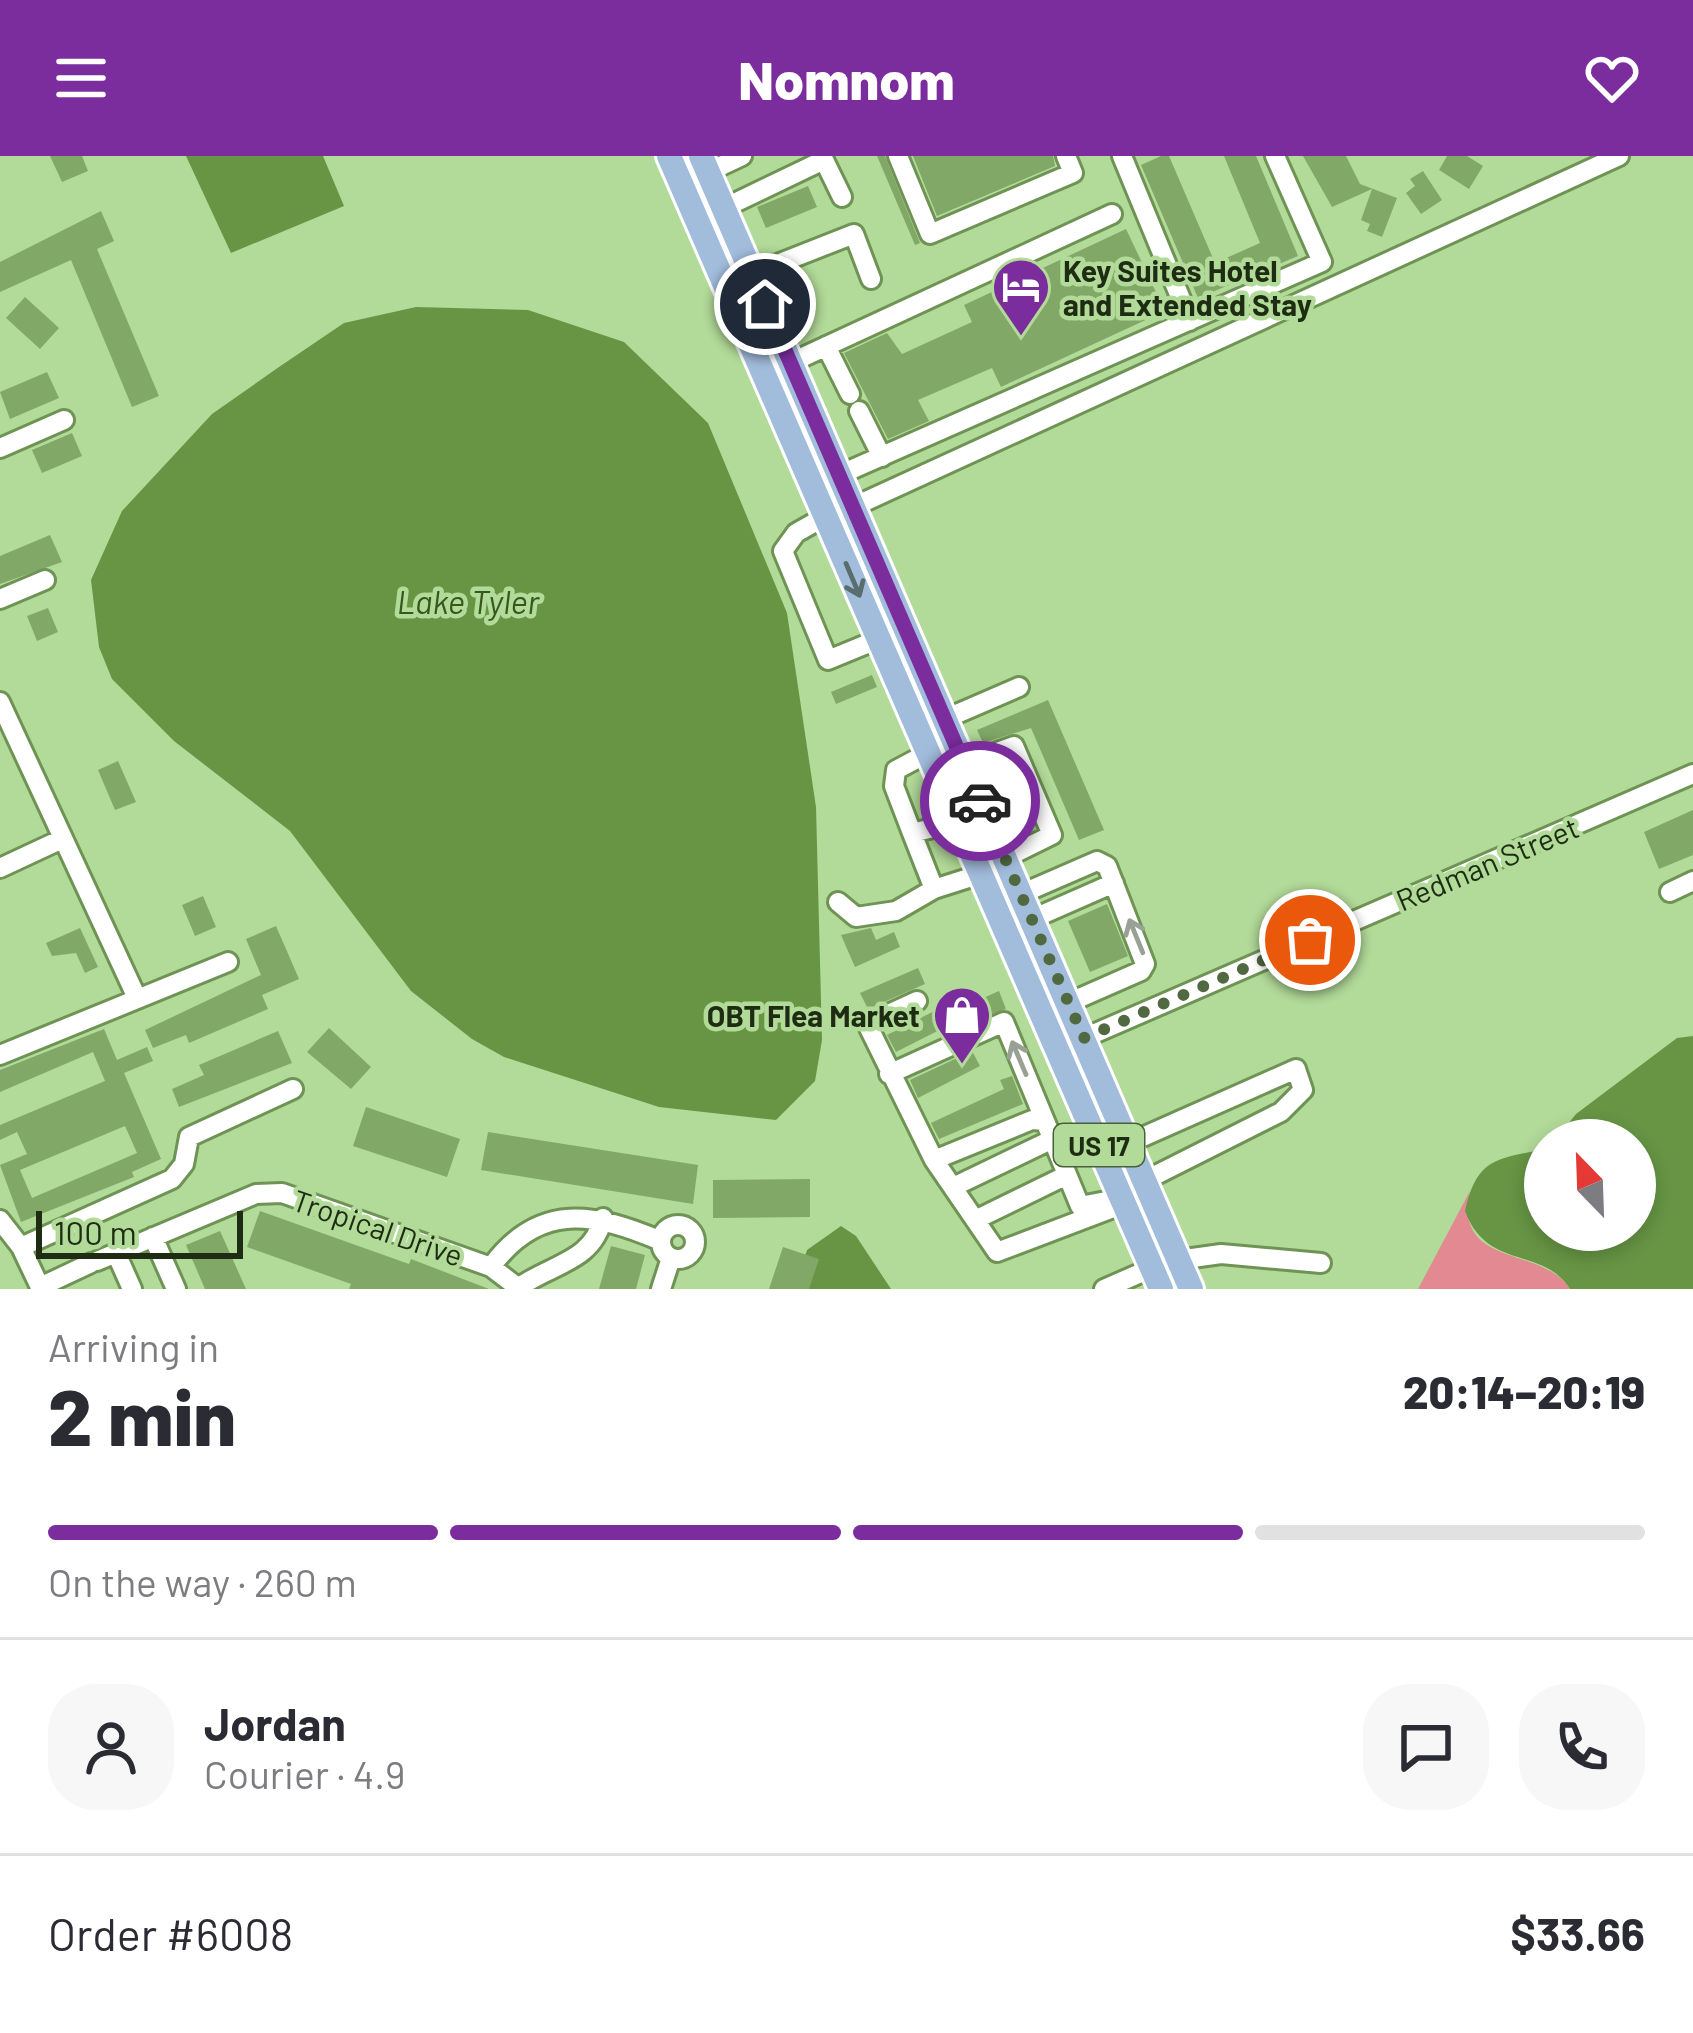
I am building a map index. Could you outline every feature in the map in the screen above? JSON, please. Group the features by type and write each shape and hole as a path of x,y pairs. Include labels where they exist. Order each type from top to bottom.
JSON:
{"main road":[{"name":"US 17","path":"669,156 1158,1283"},
{"name":"US 17","path":"705,164 1189,1289"},
{"path":"790,435 811,461 839,476"},
{"path":"826,516 853,529 875,559"},
{"path":"1036,1001 1055,1024 1084,1038"},
{"path":"1158,1283 1167,1271 1189,1289"}],"street":[{"path":"705,164 742,156"},
{"path":"898,156 930,233 1073,173 1066,156"},
{"path":"1121,156 1190,321"},
{"path":"839,476 1322,262 1275,156"},
{"path":"853,507 1619,156"},
{"path":"724,208 824,160 842,197"},
{"path":"790,363 1112,214"},
{"path":"752,274 854,234 871,279"},
{"path":"826,346 882,457"},
{"path":"0,448 64,420"},
{"path":"826,516 796,533 783,551 828,660 879,639"},
{"path":"0,599 45,580"},
{"path":"945,719 1018,687"},
{"path":"0,702 136,998"},
{"path":"964,764 1014,746 1052,835 1005,858"},
{"path":"928,753 896,770 894,785 934,889"},
{"name":"Redman Street","path":"1084,1038 1693,774"},
{"path":"912,833 958,822"},
{"path":"0,868 60,840"},
{"path":"1021,894 1097,861 1107,866 1145,964 1141,971 1068,1003"},
{"path":"838,902 856,916 883,916 934,889 981,874"},
{"path":"1670,892 1693,881"},
{"path":"1032,919 1114,883"},
{"path":"0,1055 228,962"},
{"path":"917,1000 866,1024 934,1160 997,1252 1113,1208 1122,1198"},
{"path":"889,1073 1004,1022 1080,1206 1108,1196 1122,1198"},
{"path":"1129,1143 1296,1069 1304,1090 1281,1112 1144,1181"},
{"path":"0,1220 22,1247 172,1179 184,1164 189,1136 293,1089"},
{"path":"934,1160 1014,1123 1049,1130"},
{"path":"952,1187 1049,1130"},
{"path":"975,1220 1067,1175"},
{"name":"Tropical Drive","path":"22,1247 40,1287 256,1194 282,1193 490,1267 519,1288"},
{"path":"490,1267 508,1242 538,1226 567,1218 603,1218 666,1249 661,1289"},
{"path":"519,1288 585,1254 595,1245 603,1218"},
{"path":"153,1238 176,1289"},
{"path":"1178,1260 1221,1254 1321,1263"},
{"path":"101,1259 132,1289"},
{"path":"1104,1289 1158,1283"}],"shaded area":[{"path":"1470,1191 1468,1216 1487,1245 1557,1275 1570,1289 1418,1289"}],"water":[{"path":"186,156 323,156 344,206 231,253"},
{"name":"Lake Tyler","path":"416,307 528,310 624,342 708,423 787,613 816,807 822,1040 815,1081 776,1120 659,1107 504,1057 472,1039 411,991 290,831 174,741 112,679 99,647 91,580 122,511 212,414 279,367 344,323"},
{"path":"1693,1036 1693,1289 1570,1289 1545,1267 1487,1242 1465,1211 1470,1193 1483,1170 1524,1154 1524,1251 1656,1251 1656,1119 1572,1119 1677,1038"},
{"path":"841,1226 856,1236 891,1289 794,1289 807,1250"}],"building":[{"path":"50,156 82,156 88,171 62,182"},
{"path":"877,156 885,156 920,243 915,245"},
{"path":"913,156 1053,156 1055,166 937,216"},
{"path":"1169,156 1215,263 1260,243 1224,156 1256,156 1298,256 1198,298 1141,165"},
{"path":"1303,156 1346,156 1360,184 1397,198 1382,237 1367,231 1370,224 1361,220 1372,189 1332,207"},
{"path":"1447,156 1467,156 1483,166 1469,189 1439,170"},
{"path":"1423,171 1442,200 1421,214 1406,193 1415,186 1410,179"},
{"path":"808,186 817,207 766,228 757,207"},
{"path":"101,211 114,241 97,249 159,396 132,407 71,260 0,292 0,262"},
{"name":"Key Suites Hotel and Extended Stay","path":"1126,229 1165,311 1001,387 992,368 918,400 929,421 888,439 844,353 887,333 902,354 972,322 964,305"},
{"path":"25,297 59,328 40,349 6,318"},
{"path":"47,372 59,398 10,419 0,392"},
{"path":"72,433 82,456 42,473 32,450"},
{"path":"50,535 62,562 0,584 0,556"},
{"path":"48,608 58,632 37,641 27,616"},
{"path":"872,675 877,687 836,704 831,692"},
{"path":"1048,700 1104,830 1079,840 1031,728 983,743 977,730"},
{"path":"118,761 136,802 115,810 98,770"},
{"path":"1693,810 1693,855 1659,869 1644,832"},
{"path":"203,896 216,927 195,936 182,905"},
{"path":"1107,904 1128,956 1090,972 1068,921"},
{"path":"276,926 299,979 262,995 268,1009 189,1043 186,1035 153,1048 145,1030 261,975 246,939"},
{"path":"80,928 98,967 85,973 76,953 52,956 46,943"},
{"path":"871,928 876,940 894,932 900,947 855,967 841,935"},
{"path":"918,968 925,984 868,1009 860,993"},
{"path":"999,991 1006,1009 974,1021 971,1014 896,1052 887,1035 950,1003 954,1011"},
{"path":"329,1028 371,1067 351,1089 307,1052"},
{"path":"104,1029 117,1060 147,1047 153,1061 124,1073 161,1159 132,1172 134,1177 21,1222 0,1165 27,1154 17,1132 0,1140 0,1125 105,1081 93,1052 0,1092 0,1070","holes":["125,1126 137,1153 32,1198 20,1170"]},
{"path":"278,1031 292,1063 179,1107 172,1089 204,1075 199,1065"},
{"path":"972,1051 980,1066 918,1098 910,1080"},
{"path":"1012,1076 1023,1104 939,1139 931,1123 1004,1089 1000,1080"},
{"path":"366,1107 460,1139 447,1177 353,1146"},
{"path":"488,1132 698,1165 693,1204 481,1170"},
{"path":"810,1179 810,1217 713,1218 713,1180"},
{"path":"260,1211 489,1289 349,1289 351,1284 247,1247"},
{"path":"220,1231 246,1289 205,1289 186,1245"},
{"path":"611,1246 645,1255 636,1289 599,1289"},
{"path":"783,1247 819,1259 809,1289 769,1289"}],"way so far":[{"path":"980,801 1084,1038 1310,940"}],"place":[{"name":"Key Suites Hotel and Extended Stay","path":"1021,338"},
{"name":"OBT Flea Market","path":"962,1066"}],"route":[{"path":"765,304 980,801"}]}
